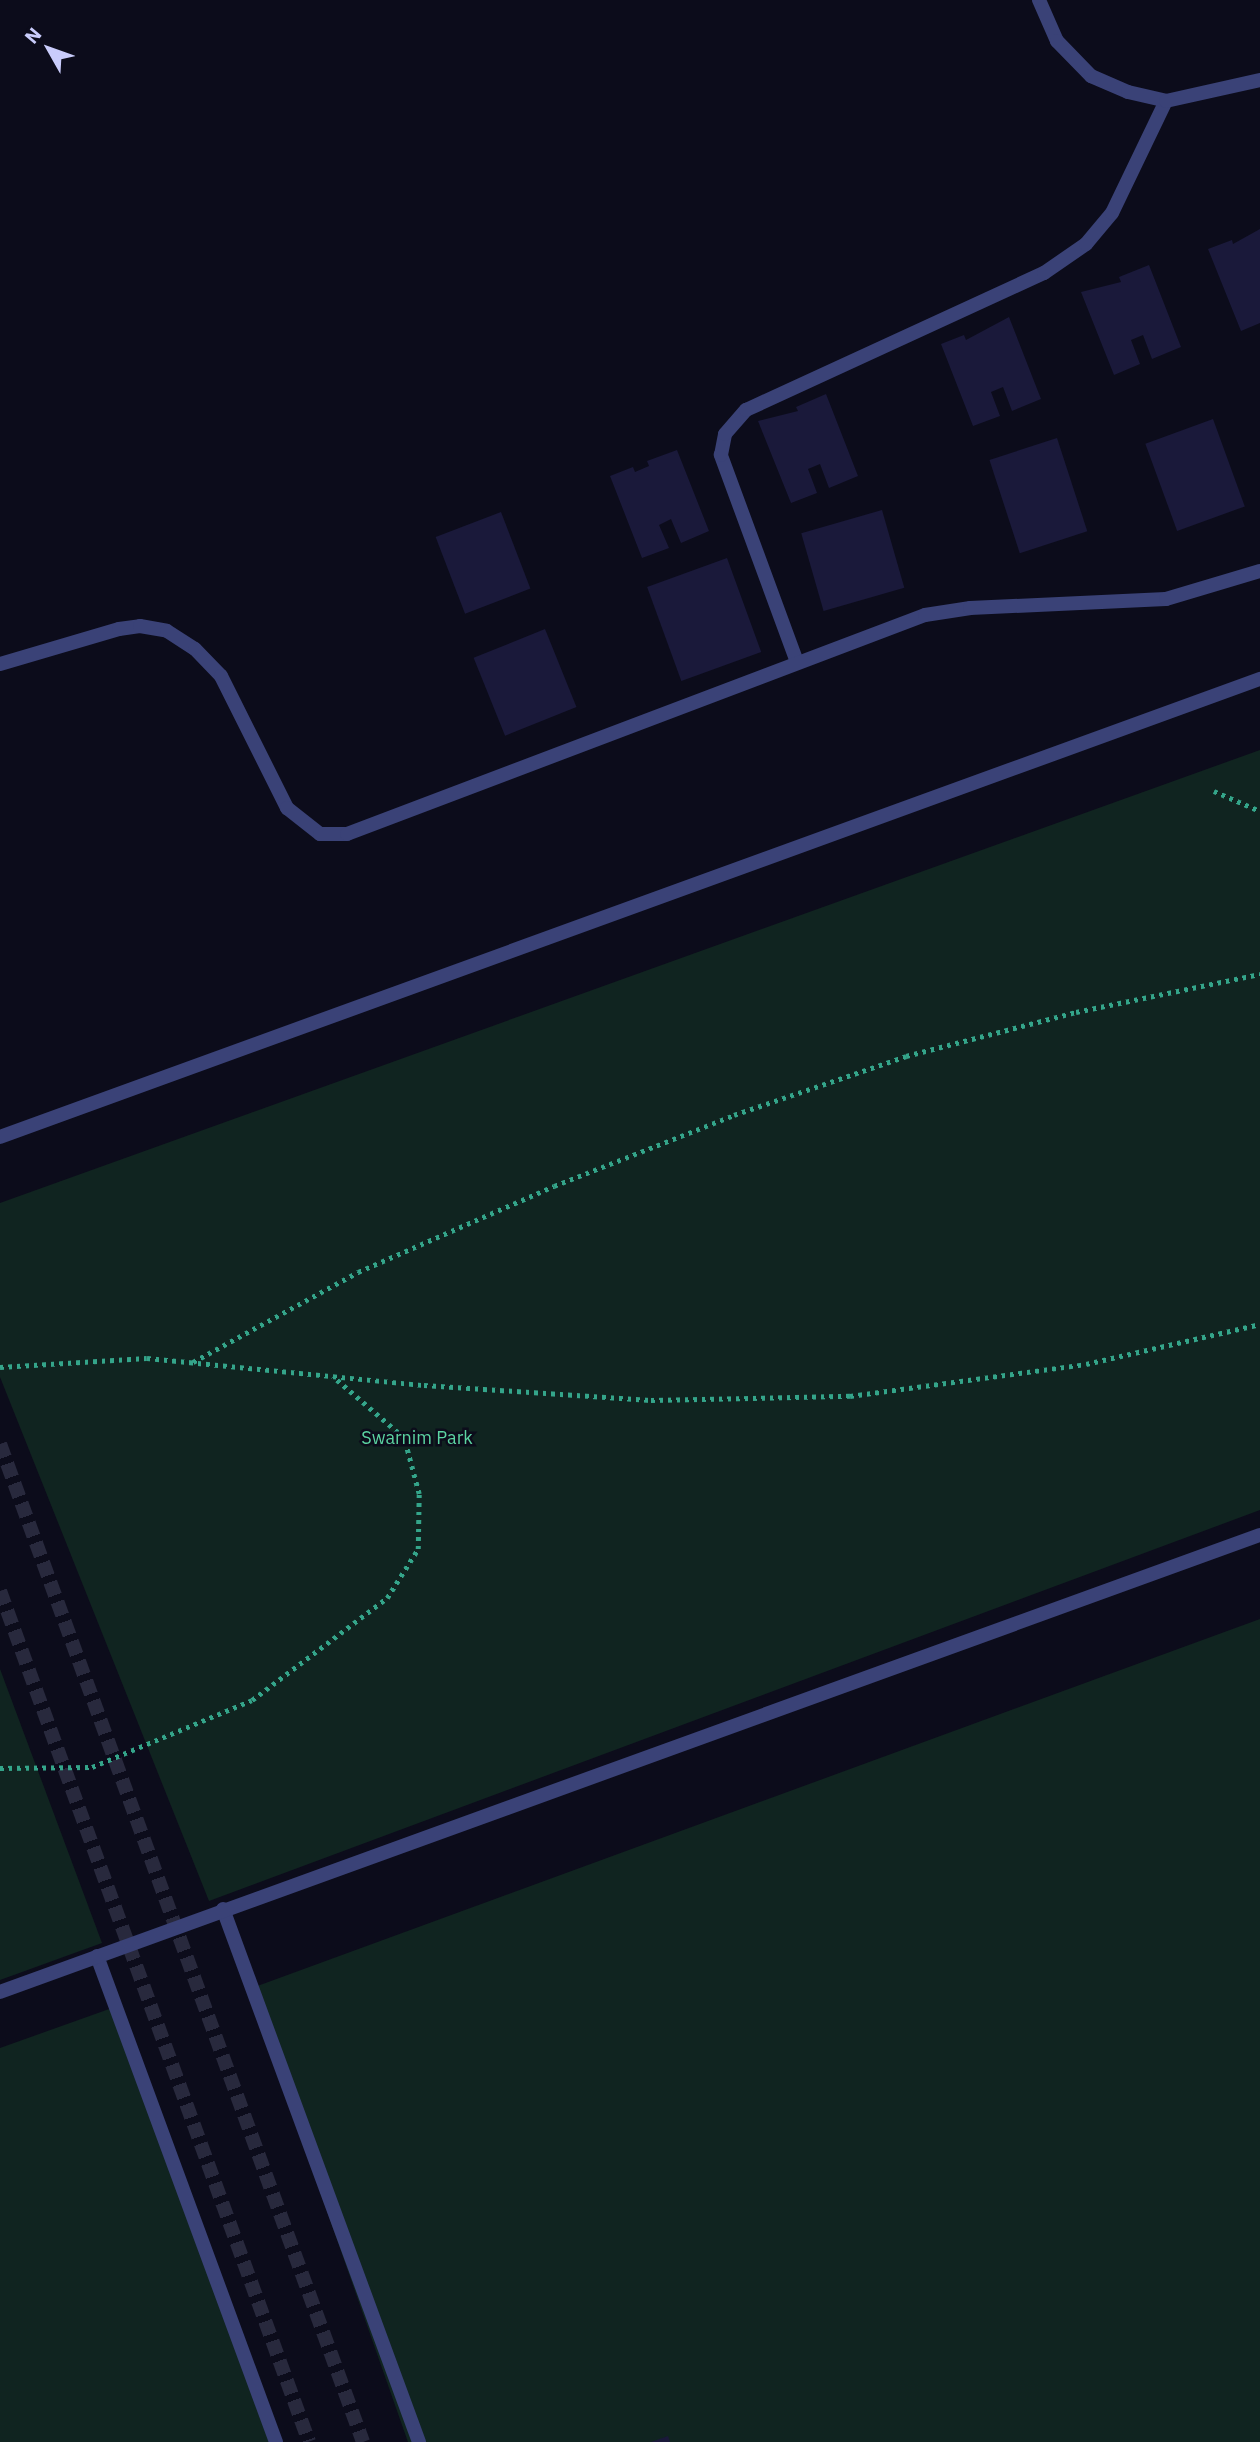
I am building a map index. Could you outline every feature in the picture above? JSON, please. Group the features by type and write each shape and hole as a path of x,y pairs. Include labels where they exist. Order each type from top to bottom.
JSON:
{"street":[{"path":"1039,0 1057,41 1091,76 1128,92 1166,102 1260,80"},
{"path":"797,663 722,455 725,434 746,410 1044,274 1086,244 1112,213 1166,102"},
{"path":"0,664 119,629 140,626 167,631 195,649 222,676 287,808 320,834 347,834 925,615 970,608 1166,599 1260,571"},
{"path":"0,1137 1260,679"},
{"path":"0,1992 1260,1535"},
{"path":"223,1909 419,2442"},
{"path":"97,1956 276,2442"}],"path":[{"path":"1214,791 1260,811"},
{"path":"192,1362 358,1272 554,1186 734,1115 906,1056 1076,1012 1260,974"},
{"path":"0,1367 147,1358 331,1376 652,1400 850,1396 1086,1364 1260,1324"},
{"path":"0,1768 92,1767 252,1700 387,1598 418,1549 419,1494 404,1438 331,1376"}],"green space":[{"name":"Swarnim Park","path":"1260,750 1260,1510 209,1901 0,1377 0,1203"},
{"path":"1260,1619 1260,2442 408,2442 249,1989"},
{"path":"0,1669 102,1943 0,1980"},
{"path":"112,2008 278,2442 0,2442 0,2048"}],"building":[{"path":"1260,229 1260,323 1241,331 1208,249 1232,240 1233,244"},
{"path":"1149,265 1181,347 1152,359 1143,335 1131,340 1140,364 1114,375 1081,292 1121,282 1119,277"},
{"path":"1009,317 1041,399 1012,411 1003,387 991,392 1000,416 973,426 941,344 964,335 966,340"},
{"path":"826,394 858,476 829,488 820,464 808,469 817,493 791,503 758,421 798,411 796,407"},
{"path":"1213,419 1245,506 1177,531 1145,444"},
{"path":"1057,438 1087,531 1020,553 989,460"},
{"path":"677,450 709,531 681,543 671,519 659,525 669,548 642,558 610,476 633,467 635,472 649,466 647,461"},
{"path":"882,510 904,588 824,611 801,533"},
{"path":"501,512 530,589 465,614 436,537"},
{"path":"727,558 761,652 681,681 647,587"},
{"path":"545,629 576,707 505,736 474,658"},
{"path":"668,2436 670,2442 651,2442"}],"tunnel":[{"path":"0,1444 363,2442"},
{"path":"0,1591 309,2442"}]}
